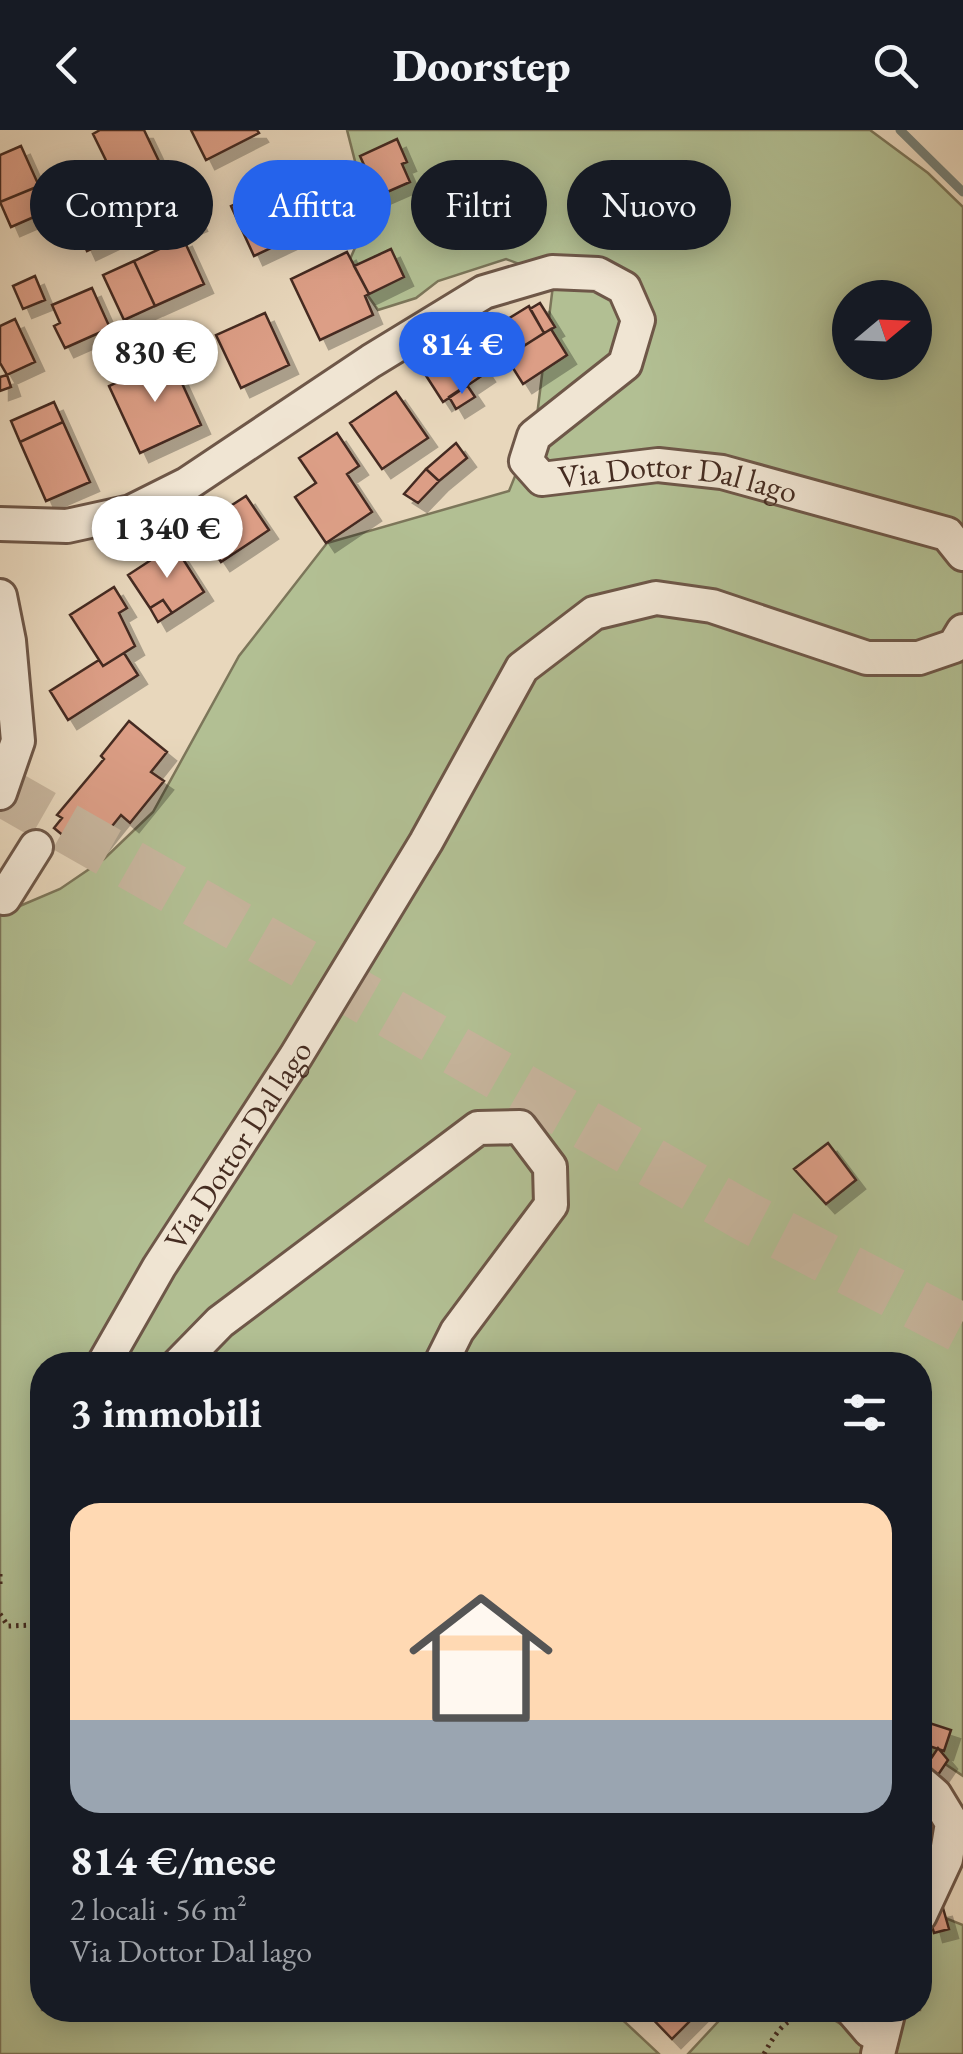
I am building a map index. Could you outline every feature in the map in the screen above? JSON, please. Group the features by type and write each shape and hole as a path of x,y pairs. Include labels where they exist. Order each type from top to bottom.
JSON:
{"street":[{"name":"Via Dottor Dal lago","path":"0,525 67,526 130,512 204,474 371,361 484,292 552,272 598,274 624,288 638,320 625,364 534,436 526,462 542,479 658,465 722,472 947,534 963,554"},
{"path":"0,596 18,741 0,793"},
{"name":"Via Dottor Dal lago","path":"110,1352 159,1267 296,1056 426,842 522,668 594,613 656,598 712,606 867,658 918,658 954,646 963,631"},
{"path":"0,893 4,898 36,846"},
{"path":"191,1352 220,1322 478,1128 520,1127 550,1166 550,1205 457,1331 446,1352"},
{"path":"932,1792 952,1823 946,1860 932,1890"}],"path":[{"path":"0,1574 0,1586"},
{"path":"0,1614 8,1626 30,1625"},
{"path":"764,2054 778,2026 787,2022"}],"green space":[{"path":"347,130 870,130 928,173 963,207 963,1776 932,1755 932,1352 30,1352 30,2022 625,2022 659,2054 0,2054 0,907 8,911 60,889 104,859 153,812 239,656 327,543 509,491 536,424 554,277 506,259 438,281 416,298 378,310 347,266 354,250 391,250 391,160 355,160"},
{"path":"932,1913 963,1925 963,2054 688,2054 718,2022 837,2022 871,2043 877,2022 932,2022"}],"building":[{"path":"100,130 144,130 158,160 106,160 93,134"},
{"path":"191,130 259,133 206,160"},
{"path":"397,139 410,182 391,190 391,160 362,160 360,156"},
{"path":"21,146 30,166 30,190 0,202 0,155"},
{"path":"30,190 30,219 11,227 0,202"},
{"path":"391,249 404,277 369,294 354,266"},
{"path":"157,250 188,250 204,284 155,306 134,261"},
{"path":"347,252 369,294 365,296 373,315 320,340 291,279"},
{"path":"134,261 155,306 124,320 103,275"},
{"path":"35,276 45,300 23,309 13,286"},
{"path":"92,288 110,328 65,348 54,326 60,323 52,305"},
{"path":"540,303 555,327 544,333 530,309"},
{"path":"529,306 544,333 502,360 485,333"},
{"path":"265,313 289,365 241,388 216,335"},
{"path":"15,319 35,362 7,375 0,363 0,326"},
{"path":"551,329 567,355 523,384 506,357"},
{"path":"468,346 486,373 443,402 425,374"},
{"path":"170,357 201,425 140,453 109,386"},
{"path":"7,375 11,387 0,391 0,377"},
{"path":"467,385 475,397 456,409 449,397"},
{"path":"396,392 428,438 382,469 350,423"},
{"path":"54,402 63,422 20,442 11,421"},
{"path":"63,422 90,482 46,501 20,442"},
{"path":"337,433 359,466 347,474 372,512 326,543 295,497 316,483 299,458"},
{"path":"456,443 467,458 439,481 426,469"},
{"path":"426,469 439,481 418,503 404,494"},
{"path":"246,496 269,530 221,562 198,527"},
{"path":"174,545 204,592 172,613 163,600 150,608 128,575"},
{"path":"114,587 127,608 119,613 135,646 103,666 70,615"},
{"path":"163,600 172,613 158,622 150,608"},
{"path":"124,653 138,675 68,720 50,691 99,660 103,666"},
{"path":"129,721 167,752 151,772 164,781 130,823 121,815 88,856 54,828 62,818 57,815 104,759 101,756"},
{"path":"828,1143 856,1180 826,1204 794,1169"},
{"path":"932,1724 951,1730 944,1751 932,1747"},
{"path":"938,1748 948,1760 938,1775 932,1770 932,1757"},
{"path":"932,1839 943,1850 932,1861"},
{"path":"943,1908 949,1929 934,1933 932,1910"},
{"path":"656,2022 689,2022 672,2039"}],"waterway":[{"path":"900,130 963,192"}],"tunnel":[{"path":"0,790 745,1216 963,1329"}]}
